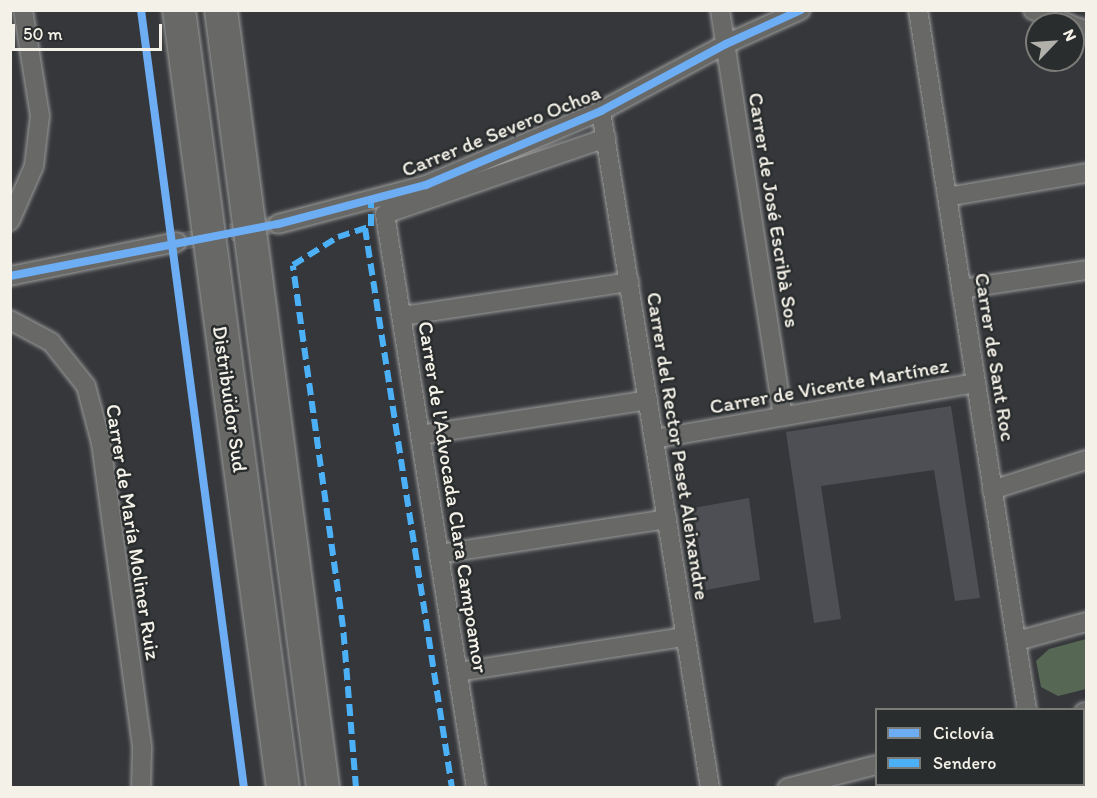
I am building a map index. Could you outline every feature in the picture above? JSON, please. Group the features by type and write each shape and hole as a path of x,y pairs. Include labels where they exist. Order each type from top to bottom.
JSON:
{"highway":[{"name":"Distribuïdor Sud","path":"179,10 283,788"},
{"name":"Distribuïdor Sud","path":"221,10 323,788"}],"street":[{"path":"10,221 34,166 40,116 23,10"},
{"name":"Carrer de Severo Ochoa","path":"278,224 426,185 602,111 726,44 801,10"},
{"name":"Carrer de Sant Roc","path":"918,10 1027,708"},
{"name":"Carrer de José Escribà Sos","path":"722,11 783,416"},
{"name":"Carrer del Rector Peset Aleixandre","path":"602,111 710,788"},
{"name":"Carrer de Severo Ochoa","path":"385,214 606,138"},
{"path":"947,197 1086,173"},
{"name":"Carrer de l'Advocada Clara Campoamor","path":"385,214 476,788"},
{"path":"10,276 177,242"},
{"path":"961,289 1086,270"},
{"path":"402,316 629,282"},
{"name":"Carrer de María Moliner Ruiz","path":"10,320 51,342 86,386 103,455 142,748 141,788"},
{"name":"Carrer de Vicente Martínez","path":"654,439 976,383"},
{"path":"420,435 648,400"},
{"path":"992,490 1086,460"},
{"path":"439,554 667,519"},
{"path":"1017,641 1086,622"},
{"path":"458,672 685,637"},
{"path":"787,788 875,765"}],"green space":[{"path":"1086,639 1086,689 1058,696 1041,687 1036,661 1049,649"}],"building":[{"path":"951,406 980,598 955,601 934,470 821,486 841,619 814,623 786,432"},
{"path":"749,498 760,580 706,590 693,508"}],"tunnel":[{"path":"177,242 278,224"}],"marked path":[{"path":"356,788 343,627 293,265 338,237 371,226 371,199"},
{"path":"365,228 452,788"}],"cycle path":[{"path":"141,10 244,788"},
{"path":"10,276 278,224 426,185 601,111 726,44 801,10"}]}
